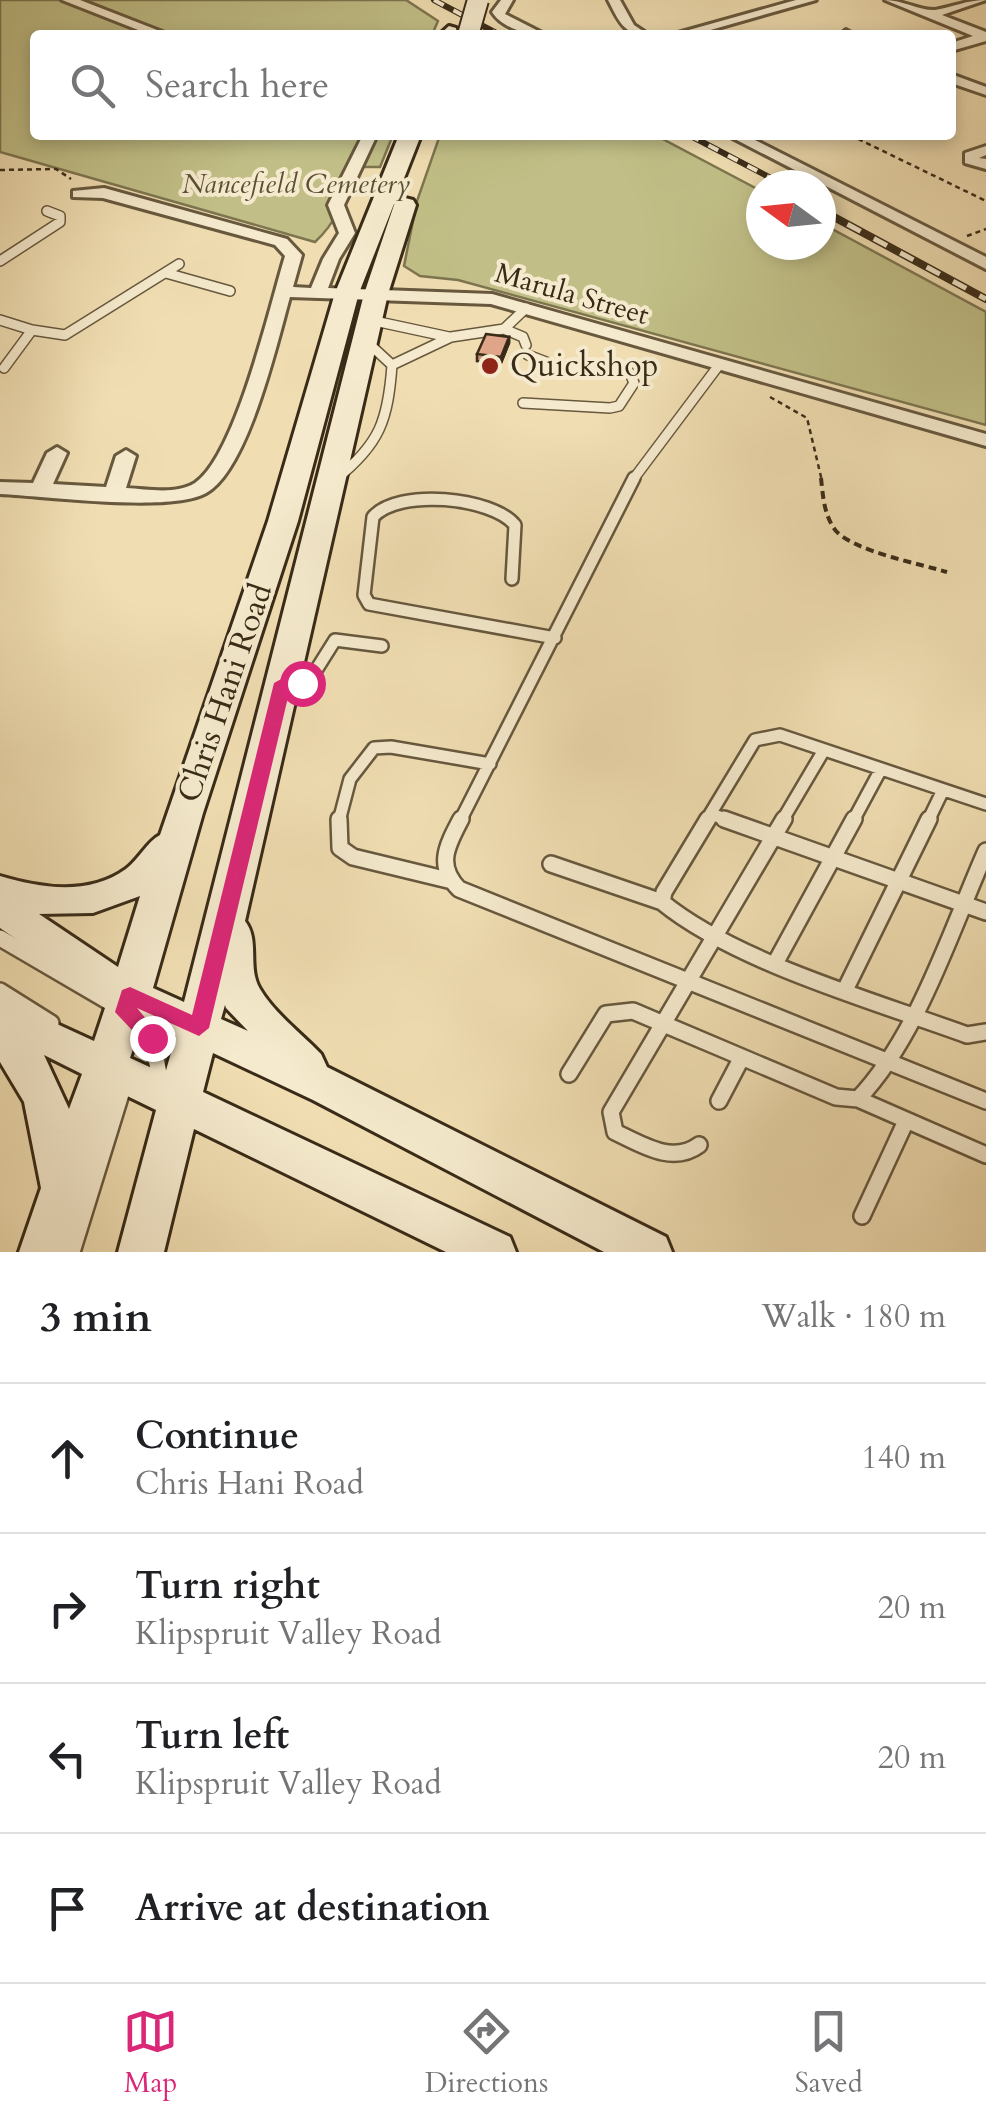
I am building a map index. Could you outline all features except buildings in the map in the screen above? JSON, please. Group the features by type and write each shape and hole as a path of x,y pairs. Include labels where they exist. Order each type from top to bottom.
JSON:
{"main road":[{"path":"456,30 460,0"},
{"path":"458,30 478,0"},
{"name":"Chris Hani Road","path":"142,1252 142,1092 128,1004 185,813 408,140"},
{"name":"Chris Hani Road","path":"42,1252 62,1187 199,1028 331,482 355,308 387,258 428,140"},
{"path":"0,890 24,899 74,901 101,898 122,890 161,859 185,813"},
{"path":"232,897 234,970 240,996 328,1087"},
{"path":"0,908 128,1004 199,1028 328,1087 649,1252"},
{"path":"0,1015 142,1092 494,1252"},
{"path":"0,1034 16,1049 42,1087 54,1120 62,1187"}],"street":[{"path":"68,0 149,30"},
{"path":"507,0 498,12 500,16 529,30"},
{"path":"614,0 635,30"},
{"path":"697,30 810,0"},
{"path":"892,0 986,37"},
{"path":"930,15 981,0"},
{"path":"956,46 986,37"},
{"path":"956,80 984,91"},
{"path":"355,308 331,259 347,233 336,205 368,140"},
{"path":"744,140 986,264"},
{"path":"986,150 970,156 970,160 986,164"},
{"path":"0,488 191,494 210,480 237,435 294,255 288,246 86,193"},
{"path":"387,258 394,272 409,282 474,296"},
{"name":"Marula Street","path":"281,292 355,308 474,296 986,440"},
{"path":"40,491 57,453"},
{"path":"114,494 126,456"}],"lane":[{"path":"0,261 61,220 46,211"},
{"path":"0,320 65,336 179,264"},
{"path":"166,272 230,291"},
{"path":"355,308 451,338"},
{"path":"331,482 372,449 390,399 392,365 355,308"},
{"path":"504,329 526,308"},
{"path":"392,365 451,338 504,329 523,337 534,361 621,370 630,374 634,382 619,406 610,408 523,403"},
{"path":"4,368 32,330"},
{"path":"448,880 443,864 446,850 556,638 626,490 662,435 720,365"},
{"path":"512,579 515,525 505,513 407,498 388,503 372,520 364,595 369,604 556,638"},
{"path":"283,683 302,683 313,678 335,640 382,646"},
{"path":"662,902 664,892 755,740 780,735 986,804"},
{"path":"490,764 391,747 374,748 354,767 336,833 340,848 353,857 448,880 459,889 986,1100"},
{"path":"699,1145 686,1155 673,1156 615,1132 612,1112 824,750"},
{"path":"777,960 882,769"},
{"path":"846,988 943,790"},
{"path":"711,814 986,912"},
{"path":"858,1099 870,1091 911,1013 986,851"},
{"path":"551,864 662,902 671,914 714,934 968,1036 986,1032"},
{"path":"0,938 128,1004 152,1038 161,1072 142,1092 0,991"},
{"path":"569,1074 606,1014 633,1011 836,1097 858,1099 986,1156"},
{"path":"719,1101 741,1058"},
{"name":"Chris Hani Road","path":"142,1092 145,1164"},
{"name":"Chris Hani Road","path":"72,1252 142,1092"},
{"path":"862,1216 906,1121"}],"path":[{"path":"860,140 986,201"},
{"path":"0,170 56,170 86,193"},
{"path":"760,393 784,402 808,418 820,464 824,506 836,532 859,545 948,572"}],"green space":[{"name":"Nancefield Cemetery","path":"0,0 406,0 438,21 434,30 30,30 30,140 391,140 380,167 358,167 335,217 315,242 0,152"},
{"path":"438,140 664,140 746,183 746,260 836,260 836,231 986,312 986,425 458,280 420,276 404,266 417,201"}],"railway":[{"path":"434,0 491,30"},
{"path":"698,140 756,170"},
{"path":"836,218 986,299"}],"place":[{"name":"Quickshop","path":"490,366"}],"route":[{"path":"152,1038 126,1012 130,996 199,1028 283,683 302,683"}]}
